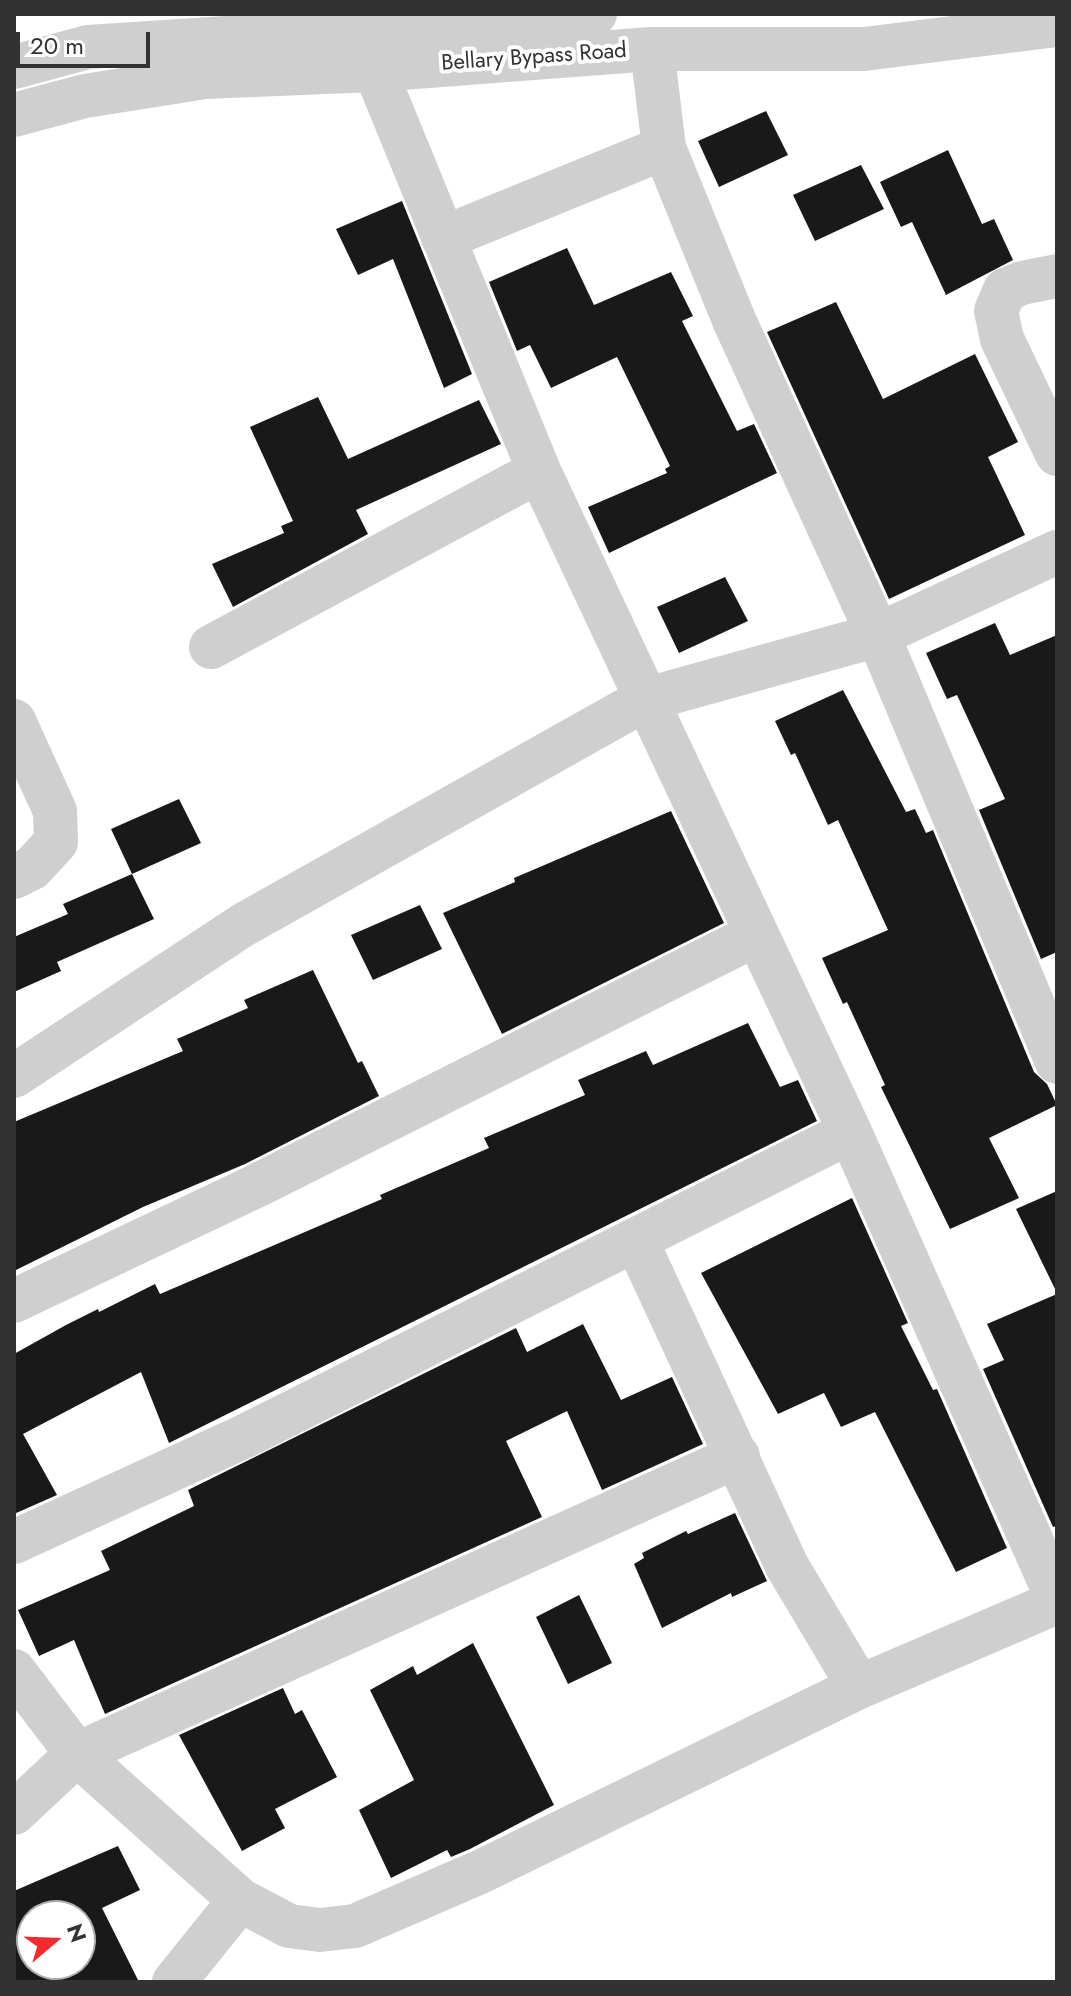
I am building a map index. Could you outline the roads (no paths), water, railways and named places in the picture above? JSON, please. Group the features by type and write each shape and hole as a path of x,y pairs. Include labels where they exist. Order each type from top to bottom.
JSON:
{"street":[{"name":"Bellary Bypass Road","path":"14,67 88,47 595,14"},
{"name":"Bellary Bypass Road","path":"14,115 105,93 205,77 375,70 652,49 864,49 1031,24"},
{"path":"88,47 105,93"},
{"path":"652,49 664,148 734,320 878,635 1057,1062"},
{"path":"14,1671 77,1754 240,1900 289,1926 320,1930 355,1926 480,1872 859,1687 1057,1600 850,1132 644,700 539,471 375,70"},
{"path":"443,238 664,148"},
{"path":"1057,276 1005,290 996,311 1002,339 1057,454"},
{"path":"211,647 539,471"},
{"path":"14,1076 243,925 644,700 878,635 1057,552"},
{"path":"14,721 55,811 56,842 32,868 14,877"},
{"path":"14,1301 256,1186 755,935"},
{"path":"14,1542 245,1436 850,1132"},
{"path":"636,1240 787,1566 859,1687"},
{"path":"14,1813 77,1754 738,1456"},
{"path":"174,1982 240,1900"}]}
